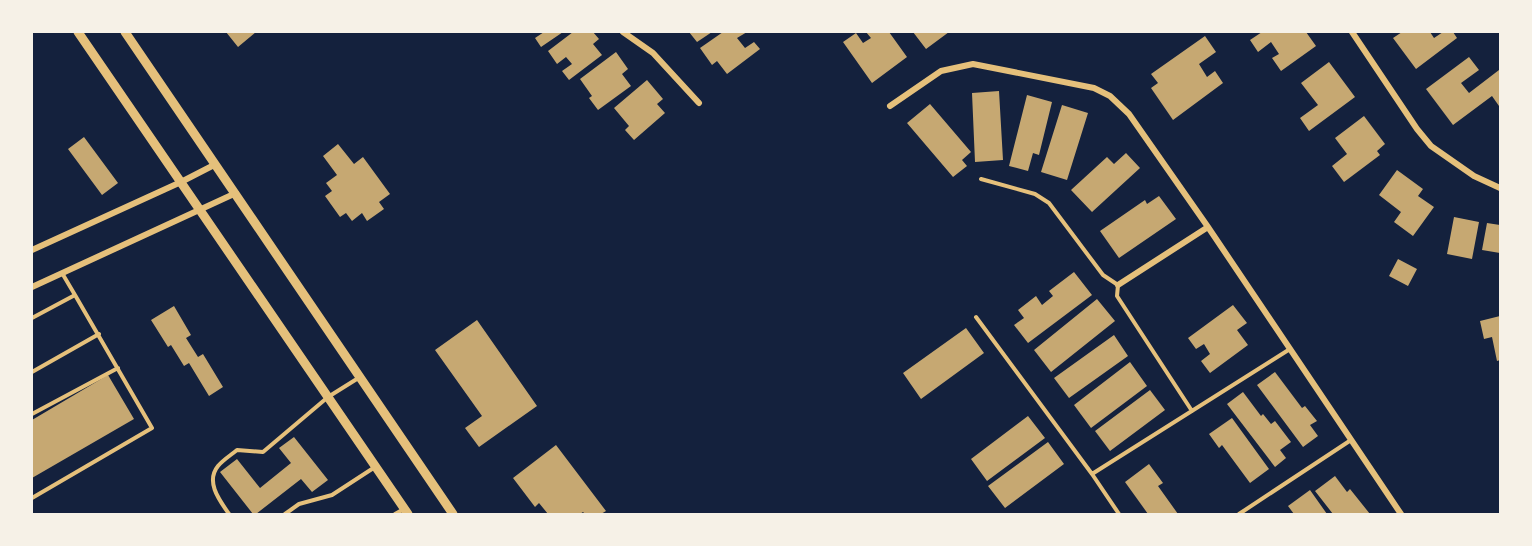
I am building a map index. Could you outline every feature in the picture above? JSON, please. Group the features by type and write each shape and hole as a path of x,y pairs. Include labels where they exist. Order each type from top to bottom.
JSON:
{"street":[{"path":"78,32 406,512"},
{"path":"125,32 453,514"},
{"path":"623,32 652,53 699,103"},
{"path":"1352,32 1417,129 1431,146 1474,176 1500,188"},
{"path":"890,106 941,71 973,64 1094,88 1110,96 1129,114 1208,227 1401,514"},
{"path":"32,250 216,164"},
{"path":"32,286 236,194"},
{"path":"1118,285 1208,227"}],"lane":[{"path":"981,179 1035,194 1049,202 1103,275 1118,285 1116,296 1192,411"},
{"path":"32,498 152,428 62,273"},
{"path":"32,318 75,296"},
{"path":"976,317 1119,514"},
{"path":"32,372 99,334"},
{"path":"1092,474 1290,349"},
{"path":"32,414 118,368"},
{"path":"229,514 214,489 213,478 217,467 237,450 263,452 328,397 360,377"},
{"path":"1239,514 1351,440"},
{"path":"285,514 299,504 332,495 375,467"},
{"path":"395,514 406,512"}],"building":[{"path":"226,32 256,32 238,47"},
{"path":"544,32 563,32 541,47 535,38"},
{"path":"573,32 593,32 599,39 593,44 602,55 569,80 562,71 572,64 566,57 557,64 548,51"},
{"path":"689,32 712,32 697,42"},
{"path":"723,32 747,32 737,38 745,48 754,42 760,49 727,74 717,61 712,65 700,48"},
{"path":"866,32 889,32 907,57 872,83 843,42 856,33 863,43 871,38"},
{"path":"913,32 949,32 926,49"},
{"path":"1262,32 1306,32 1316,46 1281,71 1272,58 1279,54 1271,42 1258,52 1250,40"},
{"path":"1402,32 1430,32 1434,38 1443,32 1453,32 1457,38 1416,69 1393,38"},
{"path":"1205,36 1216,52 1199,64 1207,77 1215,71 1223,83 1173,120 1151,88 1158,83 1151,74"},
{"path":"616,52 628,69 622,74 631,86 598,110 589,98 592,96 580,79"},
{"path":"1469,57 1479,70 1461,83 1469,93 1499,70 1500,104 1499,106 1492,96 1453,125 1426,89"},
{"path":"1329,62 1355,97 1309,131 1300,118 1318,105 1301,83"},
{"path":"647,80 663,99 657,104 665,113 634,140 625,130 629,126 614,108"},
{"path":"999,91 1003,160 975,162 972,93"},
{"path":"1027,95 1052,102 1039,155 1033,153 1028,171 1009,166"},
{"path":"930,104 971,152 962,160 967,166 953,177 907,123"},
{"path":"1062,105 1088,113 1067,180 1041,172"},
{"path":"1364,116 1385,144 1377,151 1380,155 1344,182 1332,166 1347,154 1335,138"},
{"path":"84,137 118,183 102,195 68,149"},
{"path":"338,144 354,164 363,157 390,194 379,202 384,209 367,221 362,213 352,221 346,213 340,217 325,196 332,191 326,183 337,175 323,156"},
{"path":"1126,153 1140,168 1092,212 1071,190 1107,157 1114,164"},
{"path":"1397,170 1423,189 1418,196 1434,207 1413,236 1394,222 1401,212 1379,195"},
{"path":"1159,196 1176,219 1119,258 1100,231 1145,200 1147,204"},
{"path":"1454,217 1479,222 1472,259 1447,254"},
{"path":"1487,223 1500,225 1500,253 1482,250"},
{"path":"1398,259 1417,269 1408,286 1389,276"},
{"path":"1074,272 1092,295 1028,343 1014,325 1024,318 1018,310 1036,296 1042,305 1053,296 1049,291"},
{"path":"1097,299 1115,321 1051,372 1034,350"},
{"path":"1233,305 1247,323 1237,330 1248,345 1210,373 1201,361 1210,354 1204,344 1196,349 1188,338"},
{"path":"174,306 191,335 186,338 198,357 203,354 223,387 209,396 189,363 184,366 171,345 168,347 151,320"},
{"path":"1500,316 1500,360 1497,361 1492,337 1484,339 1480,321"},
{"path":"477,320 537,406 479,447 465,428 482,416 435,350"},
{"path":"966,328 984,353 921,399 903,373"},
{"path":"1114,335 1128,356 1069,398 1054,378"},
{"path":"1130,362 1147,386 1091,428 1074,405"},
{"path":"1275,372 1302,408 1305,406 1317,421 1310,425 1318,436 1303,447 1257,385"},
{"path":"108,375 134,419 32,478 32,420"},
{"path":"1150,390 1165,410 1110,451 1095,431"},
{"path":"1243,392 1261,416 1263,414 1271,424 1275,421 1291,442 1280,450 1286,458 1275,467 1227,404"},
{"path":"1028,416 1045,438 987,481 971,459"},
{"path":"1232,418 1269,469 1250,483 1222,445 1219,448 1209,434"},
{"path":"294,437 328,480 312,492 301,479 253,514 220,472 237,459 260,488 291,463 279,448"},
{"path":"1048,442 1064,464 1005,508 988,486"},
{"path":"556,445 606,511 601,514 583,512 580,514 548,514 539,503 535,507 513,478"},
{"path":"1149,464 1163,483 1158,486 1178,514 1148,514 1125,482"},
{"path":"1335,476 1347,492 1350,489 1370,514 1333,514 1315,491"},
{"path":"1310,490 1327,514 1294,514 1288,506"}]}
